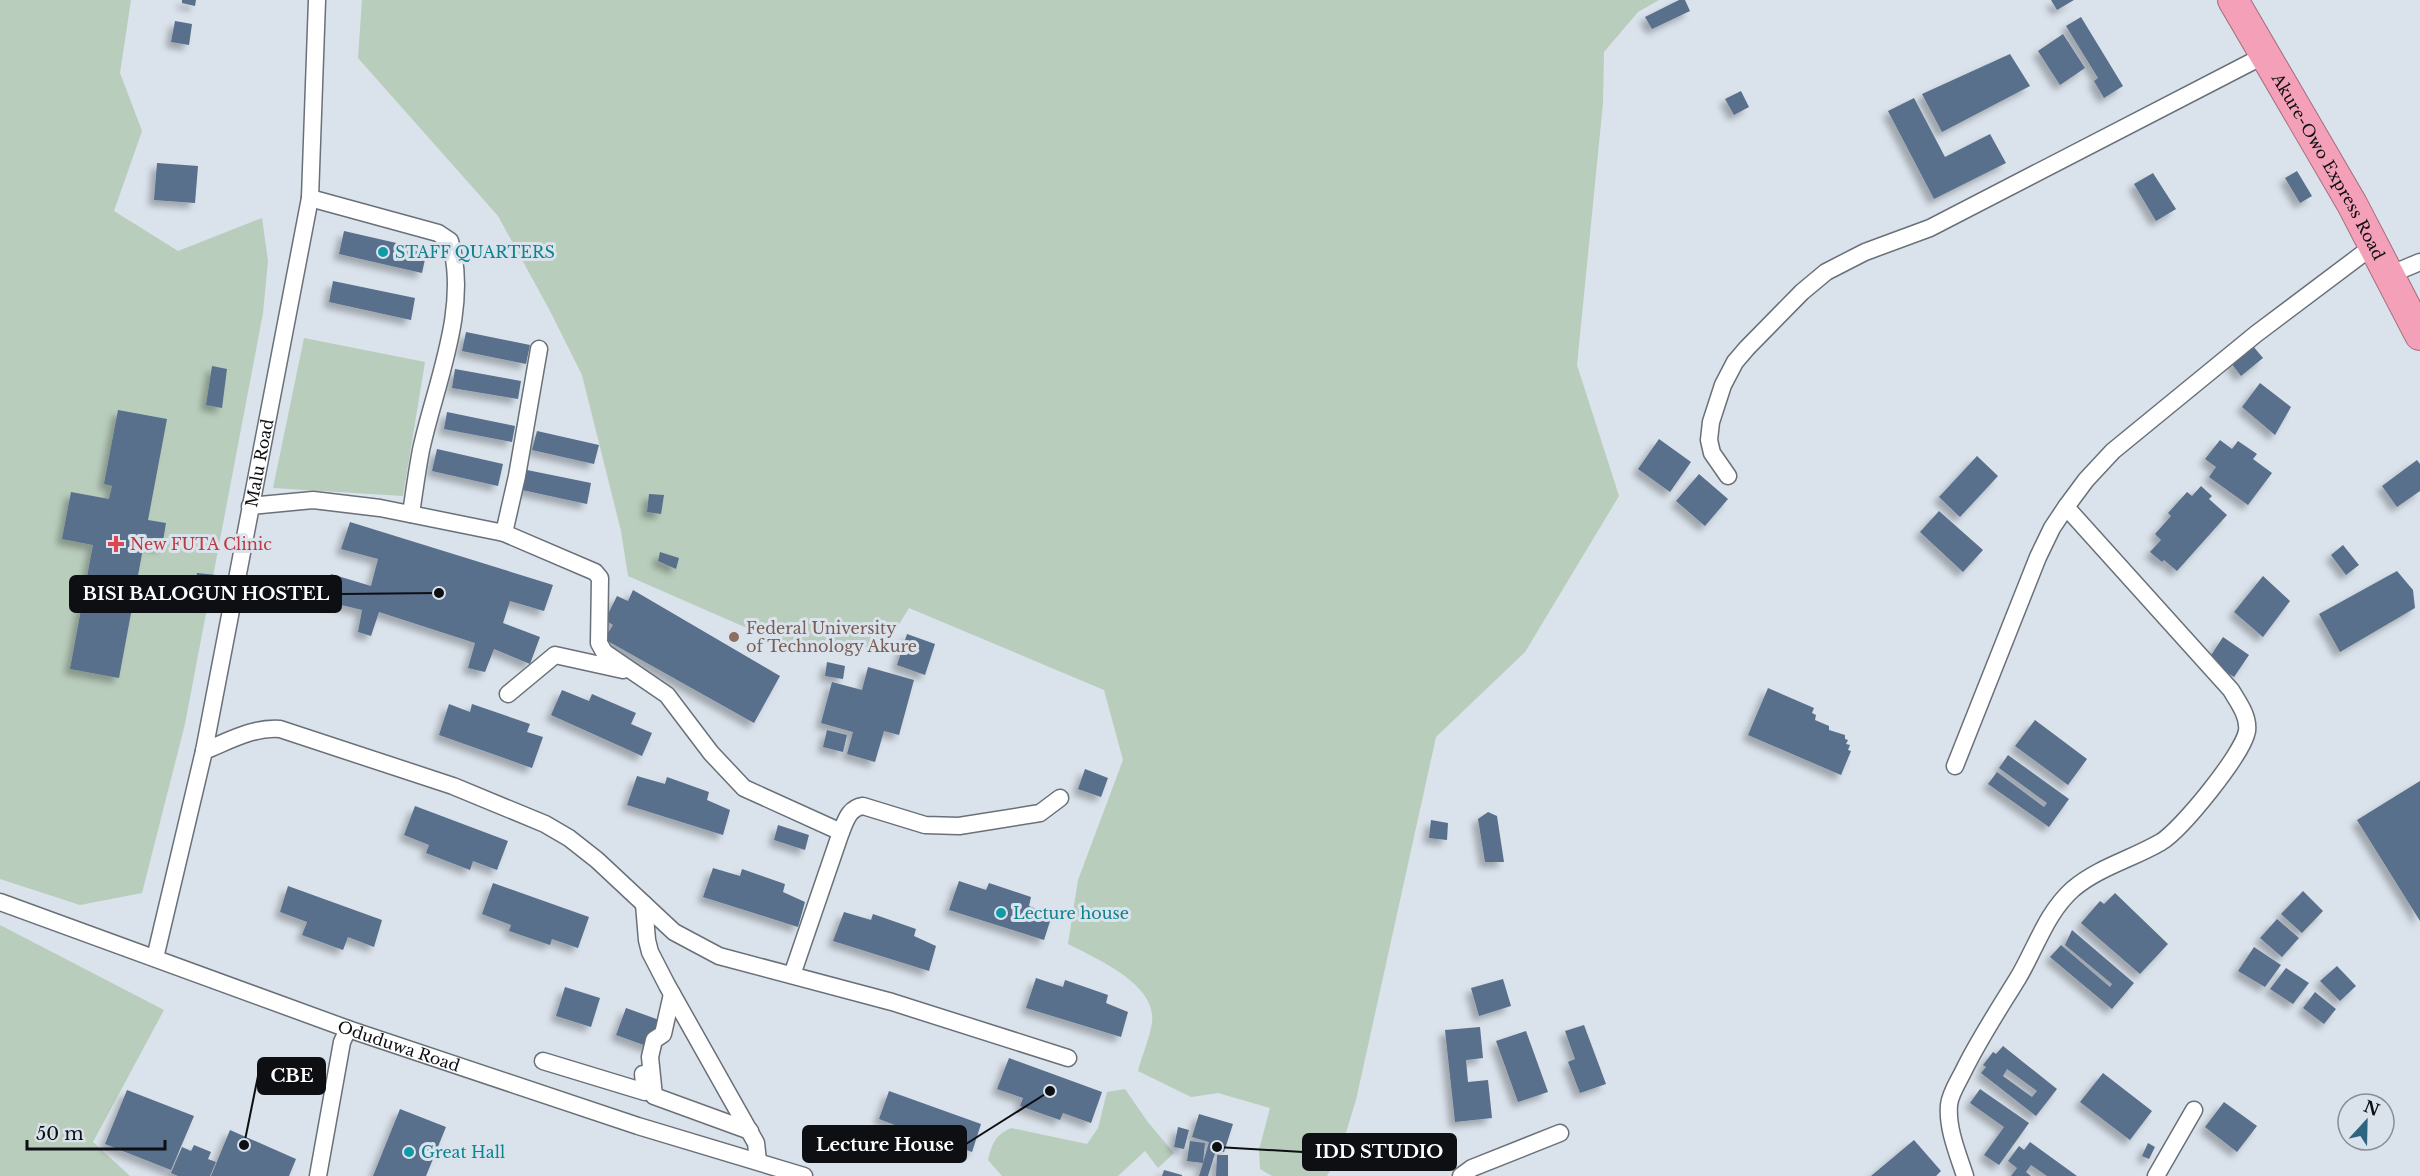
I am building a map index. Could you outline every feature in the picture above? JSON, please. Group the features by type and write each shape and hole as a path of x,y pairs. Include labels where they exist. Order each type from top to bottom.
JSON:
{"highway":[{"name":"Akure-Owo Express Road","path":"2233,0 2352,204 2420,335"}],"street":[{"name":"Malu Road","path":"155,958 204,751 310,198 317,0"},
{"path":"1728,476 1712,453 1710,440 1711,422 1731,370 1747,348 1802,292 1826,272 1865,252 1930,228 2265,55"},
{"path":"310,198 438,233 450,241 456,259 453,318 445,363 421,450 411,514"},
{"path":"1955,766 2038,557 2066,507 2086,480 2113,451 2256,334 2373,246"},
{"path":"2389,275 2420,262"},
{"path":"504,533 517,476 540,349"},
{"path":"250,506 314,500 411,514 504,533 595,572 600,578 599,643 610,657 667,695 717,760 744,788 841,832"},
{"path":"1965,1176 1952,1136 1949,1103 1977,1044 2019,975 2048,919 2071,891 2085,880 2109,865 2162,841 2178,828 2198,807 2236,753 2247,731 2246,718 2231,690 2066,507"},
{"path":"508,694 555,655 635,672"},
{"path":"204,751 249,732 264,728 280,729 399,767 545,824 569,838 597,860 674,932 719,956 892,1002 1068,1058"},
{"path":"792,975 841,832 850,812 855,807 862,806 925,825 959,826 1040,813 1060,798"},
{"name":"Oduduwa Road","path":"0,902 348,1029 638,1126 804,1176"},
{"path":"644,904 647,940 672,994 750,1131 756,1143 758,1161"},
{"path":"543,1061 645,1092 643,1072 654,1040 663,1034 672,994"},
{"path":"318,1176 342,1042 348,1029"},
{"path":"650,1057 654,1096 750,1131"},
{"path":"2156,1176 2194,1110"},
{"path":"1461,1176 1473,1168 1560,1133"}],"green space":[{"path":"0,0 131,0 120,73 142,131 114,211 178,251 262,218 268,261 263,313 185,724 142,893 80,905 0,879"},
{"path":"362,0 1659,0 1638,12 1604,52 1603,103 1577,365 1619,496 1525,652 1436,737 1356,1100 1339,1155 1327,1176 1272,1176 1260,1169 1259,1150 1270,1108 1218,1093 1191,1097 1138,1071 1152,1022 1151,1008 1145,996 1122,974 1068,944 1078,880 1123,760 1104,690 909,608 885,647 786,645 628,576 621,531 582,375 498,216 358,58"},
{"path":"304,338 425,362 403,496 273,488"},
{"path":"0,925 164,1010 93,1142 130,1176 0,1176"},
{"path":"1125,1089 1147,1121 1174,1153 1158,1168 1145,1151 1118,1176 1002,1176 988,1160 995,1141 1011,1128 1087,1144 1098,1128 1107,1092"}],"building":[{"path":"182,0 196,0 195,6 182,3"},
{"path":"1679,0 1685,0 1690,11 1652,29 1645,17"},
{"path":"2051,0 2074,0 2057,10"},
{"path":"2081,17 2123,86 2104,98 2094,81 2098,78 2066,26"},
{"path":"175,21 192,24 189,45 171,42"},
{"path":"2063,34 2085,68 2060,85 2038,51"},
{"path":"2010,54 2030,86 1942,132 1922,94"},
{"path":"1741,91 1749,107 1734,115 1725,99"},
{"path":"1914,98 1945,157 1990,134 2006,163 1934,199 1888,111"},
{"path":"157,163 198,166 195,203 154,200"},
{"path":"2297,171 2312,196 2300,203 2285,178"},
{"path":"2153,173 2176,209 2156,221 2134,184"},
{"name":"STAFF QUARTERS","path":"344,231 427,250 422,273 339,254"},
{"name":"STAFF QUARTERS","path":"333,281 415,298 411,320 329,302"},
{"path":"466,332 530,345 526,364 462,351"},
{"path":"2253,346 2263,358 2241,376 2231,363"},
{"path":"212,366 227,369 222,408 206,405"},
{"path":"455,369 521,381 518,399 452,388"},
{"path":"2260,383 2291,407 2275,435 2242,407"},
{"name":"New FUTA Clinic","path":"118,410 167,419 148,520 166,523 162,547 144,543 119,678 70,669 93,545 62,539 71,492 109,499 112,486 104,484"},
{"path":"447,412 515,426 512,442 444,429"},
{"path":"537,431 599,445 594,464 532,450"},
{"path":"1659,439 1691,462 1670,492 1638,469"},
{"path":"2220,440 2232,449 2238,441 2257,454 2253,459 2272,473 2248,505 2209,477 2216,467 2205,459"},
{"path":"437,449 503,464 498,486 432,471"},
{"path":"1977,456 1998,476 1960,517 1939,497"},
{"path":"2417,460 2420,464 2420,491 2397,507 2382,486"},
{"path":"527,470 591,483 587,504 522,490"},
{"path":"1699,474 1728,499 1705,526 1676,501"},
{"path":"2201,486 2212,496 2209,499 2227,515 2177,571 2150,552 2161,540 2155,534 2171,516 2168,513 2187,492 2192,496"},
{"path":"649,494 664,495 661,514 647,512"},
{"path":"1939,511 1983,550 1963,572 1920,532"},
{"path":"350,522 553,585 544,611 510,601 503,623 540,637 530,664 494,649 485,672 468,668 475,643 379,612 371,636 358,632 362,610 325,601 331,574 371,586 378,559 341,549"},
{"path":"2343,545 2359,565 2346,575 2331,555"},
{"path":"660,552 679,558 676,569 658,561"},
{"path":"2397,571 2413,590 2415,608 2340,652 2319,614"},
{"path":"197,573 216,575 212,604 194,601"},
{"path":"2263,576 2290,601 2263,637 2234,612"},
{"path":"633,590 780,676 754,723 604,639 613,625 605,620 617,596 628,601"},
{"path":"907,634 935,644 925,675 897,665"},
{"path":"2223,637 2249,655 2234,677 2208,660"},
{"path":"827,662 845,666 843,679 825,676"},
{"path":"868,667 914,680 899,735 884,731 875,762 847,754 853,732 821,723 832,682 862,690"},
{"path":"1768,688 1814,708 1812,713 1816,715 1815,720 1829,726 1829,730 1845,735 1845,739 1848,740 1846,744 1850,745 1848,750 1851,751 1841,775 1748,735"},
{"path":"562,690 589,701 592,694 636,713 631,724 652,733 642,756 551,715"},
{"path":"449,704 470,712 472,704 530,724 527,732 543,737 532,768 439,735"},
{"path":"2035,720 2087,759 2068,785 2015,746"},
{"path":"827,730 847,735 843,752 823,747"},
{"path":"2008,755 2069,799 2049,827 1988,784 1997,772 2044,807 2047,803 1999,768"},
{"path":"1085,769 1108,778 1101,797 1078,789"},
{"path":"637,776 665,784 667,777 709,792 707,800 730,810 723,835 627,805"},
{"path":"2420,781 2420,921 2357,820"},
{"path":"415,806 508,841 497,870 473,861 470,870 426,853 429,845 404,835"},
{"path":"1488,812 1497,816 1504,862 1485,862 1478,819"},
{"path":"1431,820 1448,823 1447,840 1429,838"},
{"path":"778,825 809,835 805,850 774,840"},
{"path":"713,868 740,876 742,869 785,884 783,892 805,902 798,927 703,897"},
{"name":"Lecture house","path":"959,881 986,890 989,883 1031,897 1029,906 1052,915 1044,940 949,910"},
{"path":"493,883 589,917 578,948 552,939 550,945 509,931 511,925 482,914"},
{"path":"288,886 382,920 374,947 348,937 343,950 302,935 307,922 280,912"},
{"path":"2303,891 2323,911 2302,933 2281,914"},
{"path":"2115,893 2168,944 2140,974 2081,923 2100,901 2104,904"},
{"path":"844,912 871,920 873,914 916,929 914,936 936,946 929,971 833,941"},
{"path":"2277,919 2299,938 2282,957 2260,938"},
{"path":"2072,930 2134,983 2112,1009 2050,957 2061,945 2110,987 2112,984 2065,945"},
{"path":"2254,947 2281,965 2265,987 2238,971"},
{"path":"2337,966 2356,986 2340,1001 2320,981"},
{"path":"2286,968 2309,983 2293,1004 2270,989"},
{"path":"1036,978 1063,987 1065,980 1108,995 1106,1003 1128,1012 1121,1037 1026,1008"},
{"path":"1503,979 1511,1006 1479,1016 1471,988"},
{"path":"565,987 600,998 591,1027 556,1016"},
{"path":"2315,992 2336,1009 2324,1024 2303,1008"},
{"path":"626,1008 662,1021 652,1048 616,1035"},
{"path":"1584,1025 1606,1084 1580,1093 1568,1062 1575,1059 1565,1031"},
{"path":"1480,1027 1483,1058 1466,1060 1468,1082 1488,1080 1492,1118 1455,1122 1445,1030"},
{"path":"1526,1031 1548,1092 1518,1102 1496,1041"},
{"path":"2003,1046 2057,1089 2036,1116 1981,1073 1986,1067 1983,1065 1993,1052 1996,1054","holes":["2007,1069 2037,1091 2032,1097 2003,1076"]},
{"path":"1009,1058 1102,1092 1091,1123 1063,1113 1060,1120 1020,1106 1023,1098 997,1089"},
{"path":"2103,1073 2152,1111 2130,1140 2080,1102"},
{"path":"1980,1089 2029,1123 1999,1165 1984,1155 2004,1127 1970,1103"},
{"path":"127,1090 194,1116 171,1170 105,1144"},
{"path":"889,1091 981,1124 972,1152 947,1143 945,1150 906,1136 908,1130 879,1119"},
{"path":"2224,1102 2257,1126 2237,1152 2205,1127"},
{"name":"Great Hall","path":"400,1109 446,1127 426,1176 373,1176"},
{"path":"1199,1114 1233,1124 1224,1152 1216,1150 1208,1176 1199,1176 1209,1142 1192,1137"},
{"path":"1178,1127 1189,1130 1184,1149 1174,1147"},
{"path":"230,1130 296,1159 289,1176 211,1176"},
{"path":"1914,1140 1941,1171 1936,1176 1871,1176"},
{"path":"1190,1141 1205,1143 1203,1163 1187,1161"},
{"path":"2030,1142 2077,1176 2047,1176 2031,1165 2026,1172 2031,1176 2011,1176 2017,1168 2008,1161 2019,1146 2024,1150"},
{"path":"2148,1143 2155,1147 2149,1159 2142,1156"},
{"path":"194,1145 211,1152 208,1159 216,1162 210,1176 178,1176 171,1173 182,1147 191,1151"},
{"path":"1217,1155 1228,1155 1228,1176 1216,1176"},
{"path":"1164,1170 1182,1175 1182,1176 1162,1176"}],"place":[{"name":"STAFF QUARTERS","path":"383,252"},
{"name":"New FUTA Clinic","path":"116,544"},
{"name":"BISI BALOGUN HOSTEL","path":"439,593"},
{"name":"Federal University of Technology Akure","path":"734,637"},
{"name":"Lecture house","path":"1001,913"},
{"name":"Lecture House","path":"1050,1091"},
{"name":"CBE","path":"244,1145"},
{"name":"IDD STUDIO","path":"1217,1147"},
{"name":"Great Hall","path":"409,1152"}]}
